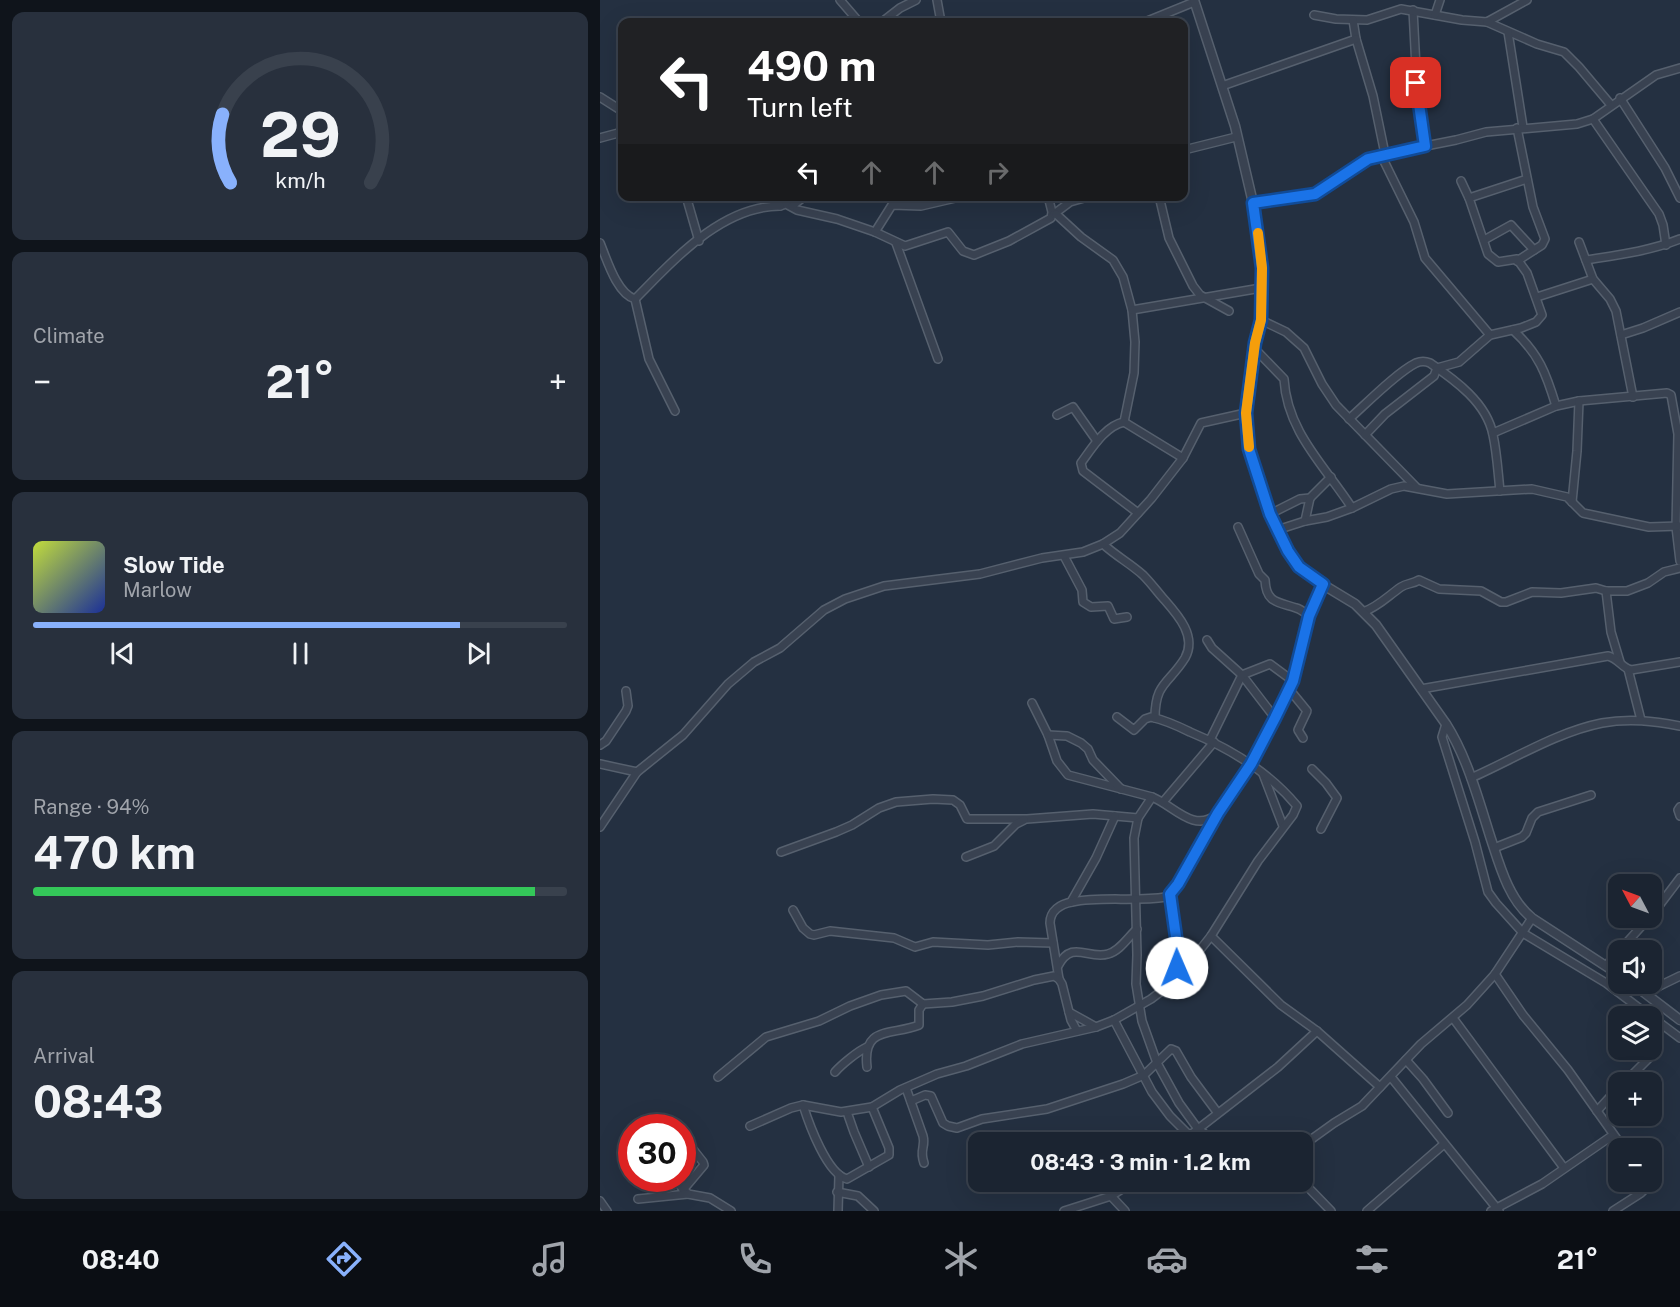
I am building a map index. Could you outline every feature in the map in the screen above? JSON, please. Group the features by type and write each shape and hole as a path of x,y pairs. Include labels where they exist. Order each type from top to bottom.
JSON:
{"street":[{"path":"840,0 855,18"},
{"path":"886,18 916,0"},
{"path":"937,0 940,18"},
{"path":"1435,15 1440,0"},
{"path":"1486,22 1527,0"},
{"path":"1154,18 1194,1 1222,86 1253,203 1259,237 1261,320 1246,413 1249,449 1277,530 1299,567 1355,604 1376,626 1454,736 1506,880 1520,906 1532,918 1606,966 1608,964"},
{"path":"1314,15 1367,20 1401,9 1486,22 1564,52 1611,105"},
{"path":"1413,10 1416,83 1425,146"},
{"path":"1353,20 1356,39 1373,96 1383,154 1414,222 1425,258 1490,335"},
{"path":"1461,181 1488,255 1494,260 1517,261 1542,245 1545,239 1533,207 1527,178 1508,32"},
{"path":"1222,86 1356,39"},
{"path":"1253,203 1315,194 1357,165 1383,154 1486,132 1577,124 1593,119 1656,75 1680,69"},
{"path":"600,97 618,108"},
{"path":"1620,98 1665,168 1680,198"},
{"path":"1593,119 1659,214 1666,244"},
{"path":"600,138 618,133"},
{"path":"1188,149 1236,137"},
{"path":"1469,198 1527,178"},
{"path":"687,201 699,241"},
{"path":"778,201 780,206"},
{"path":"792,206 798,201"},
{"path":"875,232 892,205 921,206 942,201"},
{"path":"1050,201 1054,214 1113,260 1123,278 1132,310 1135,342 1134,373 1124,422"},
{"path":"635,299 659,273 736,214 766,206 786,204 799,210 837,219 875,232 905,246 948,232 963,251 977,255 1048,220 1074,201"},
{"path":"1160,201 1169,238 1196,291 1229,311"},
{"path":"1484,240 1511,225 1534,250"},
{"path":"1586,260 1629,253 1680,239"},
{"path":"896,242 938,359"},
{"path":"1579,242 1593,279 1610,299 1616,311 1633,397"},
{"path":"600,243 609,267 624,294 635,299"},
{"path":"1437,368 1458,362 1490,335 1513,330 1540,319 1542,315 1537,297 1527,273 1517,261"},
{"path":"1537,297 1593,279"},
{"path":"1132,310 1261,288"},
{"path":"635,299 649,359 675,411"},
{"path":"1620,335 1680,312"},
{"path":"1261,320 1286,332 1304,348 1322,384 1349,419 1416,487"},
{"path":"1513,330 1528,345 1543,366 1556,406"},
{"path":"1255,349 1284,379 1284,392 1296,428 1352,508"},
{"path":"1349,419 1417,363 1424,361 1437,368 1474,399 1493,433 1500,491"},
{"path":"1365,435 1384,414 1434,376 1437,368"},
{"path":"1493,433 1556,406 1579,401 1667,393 1680,395"},
{"path":"1671,395 1678,434 1680,561"},
{"path":"1572,502 1579,401"},
{"path":"1057,415 1073,407 1097,441"},
{"path":"600,827 637,772 683,735 739,673 780,648 824,610 844,599 884,586 980,574 1042,558 1083,552 1103,544 1120,533 1183,458 1201,423 1246,413"},
{"path":"1124,422 1107,431 1081,463 1083,471 1138,513"},
{"path":"1124,422 1183,458"},
{"path":"1305,521 1310,498 1331,477"},
{"path":"1277,530 1327,517 1391,489 1404,486 1447,494 1532,489 1559,494 1572,502 1582,513 1649,527 1678,527"},
{"path":"1270,514 1299,499 1310,498"},
{"path":"1238,527 1259,574 1265,580 1266,591 1270,597 1276,602 1297,608 1309,616"},
{"path":"1103,544 1147,579 1175,611 1186,631 1188,644 1186,656 1159,691 1155,705 1155,718"},
{"path":"1064,556 1082,590 1083,602 1091,607 1108,606 1114,619 1127,616"},
{"path":"1363,612 1371,609 1402,586 1419,580 1439,589 1481,591 1501,602 1506,602 1532,592 1561,593 1596,588 1606,591 1627,591 1648,583 1664,572 1680,568"},
{"path":"1077,1031 1059,979 1050,917 1055,910 1071,902 1160,898 1170,894 1218,813 1251,764 1275,718 1293,681 1309,616 1323,584"},
{"path":"1606,591 1606,608 1620,662"},
{"path":"1207,640 1223,659 1242,675 1275,718"},
{"path":"1421,689 1608,656 1628,669 1641,720"},
{"path":"1628,669 1680,662"},
{"path":"1163,802 1212,741 1242,675 1270,664 1293,681"},
{"path":"1289,689 1307,711 1298,730 1303,738"},
{"path":"600,745 606,741 626,711 628,699 626,691"},
{"path":"1032,703 1048,735 1057,761 1068,776 1152,797 1191,820 1201,822 1209,820 1218,813"},
{"path":"750,1126 803,1104 847,1112 872,1107 937,1074 976,1063 1022,1044 1096,1027 1114,1020 1176,980 1211,936 1258,861 1298,806 1262,772 1212,741 1155,718 1145,719 1134,730 1117,717"},
{"path":"1471,778 1557,737 1601,723 1641,720 1680,726"},
{"path":"1446,724 1442,737 1488,892 1523,933 1605,983 1636,1006"},
{"path":"1048,735 1067,736 1081,743 1088,749 1093,760 1121,789"},
{"path":"600,764 637,772"},
{"path":"1312,769 1337,798 1322,829"},
{"path":"1262,772 1283,826"},
{"path":"1494,848 1522,837 1532,818 1538,812 1591,795"},
{"path":"1152,797 1138,818 1134,838 1138,1006 1157,1062 1179,1103 1201,1132"},
{"path":"781,852 836,832 879,808 896,802 953,800 960,805 967,819 1027,819 1093,814 1138,818"},
{"path":"1680,807 1678,810 1680,816"},
{"path":"1071,902 1115,816"},
{"path":"966,857 994,846 1016,824 1027,819"},
{"path":"1662,901 1680,878"},
{"path":"1170,894 1177,944 1176,980"},
{"path":"793,910 803,928 814,935 830,931 894,938 915,947 933,942 988,945 1018,942 1053,943"},
{"path":"1313,1138 1362,1106 1428,1037 1453,1018 1494,974 1532,918"},
{"path":"1629,940 1639,928"},
{"path":"1058,966 1069,953 1082,951 1105,955 1114,952 1137,929"},
{"path":"1211,936 1281,1005 1317,1031 1380,1087"},
{"path":"1494,974 1534,1030 1568,1070 1615,1138"},
{"path":"718,1077 766,1036 819,1021 867,1000 906,991 923,1004 968,1000 1047,976 1059,979"},
{"path":"1662,985 1680,976"},
{"path":"1647,994 1680,1020"},
{"path":"835,1072 842,1064 867,1047 875,1036 919,1025 919,1010 923,1004"},
{"path":"1069,1012 1096,1027"},
{"path":"1453,1018 1564,1168"},
{"path":"1114,1020 1152,1092 1186,1132"},
{"path":"1662,1025 1680,1038"},
{"path":"1194,1132 1217,1112 1271,1072 1317,1031"},
{"path":"867,1047 867,1067"},
{"path":"910,1101 931,1095 944,1123 957,1128 982,1119 1047,1109 1123,1084 1144,1075 1168,1050 1173,1049 1217,1112"},
{"path":"1406,1060 1448,1113"},
{"path":"1635,1072 1647,1060"},
{"path":"1391,1077 1496,1210 1542,1184 1613,1135"},
{"path":"906,1088 924,1141 920,1151 924,1163"},
{"path":"1597,1111 1608,1099"},
{"path":"803,1104 820,1149 839,1175 847,1179 886,1158 890,1151 872,1107"},
{"path":"847,1112 869,1167"},
{"path":"1367,1211 1444,1144"},
{"path":"696,1153 704,1165 696,1177"},
{"path":"838,1211 839,1175"},
{"path":"638,1199 686,1192 710,1198 731,1211"},
{"path":"837,1192 858,1196 874,1211"},
{"path":"1064,1211 1117,1192"},
{"path":"1313,1192 1331,1211"},
{"path":"1613,1211 1642,1192"},
{"path":"1111,1196 1125,1211"},
{"path":"600,1201 607,1211"}],"slow traffic":[{"path":"1249,447 1246,413 1255,343 1261,320 1262,268 1258,233"}],"route":[{"path":"1177,968 1178,954 1170,894 1218,813 1251,764 1275,718 1293,681 1309,616 1323,584 1299,567 1288,551 1270,514 1249,449 1246,413 1255,343 1261,320 1262,268 1253,203 1315,194 1368,159 1425,146 1416,83"}]}
